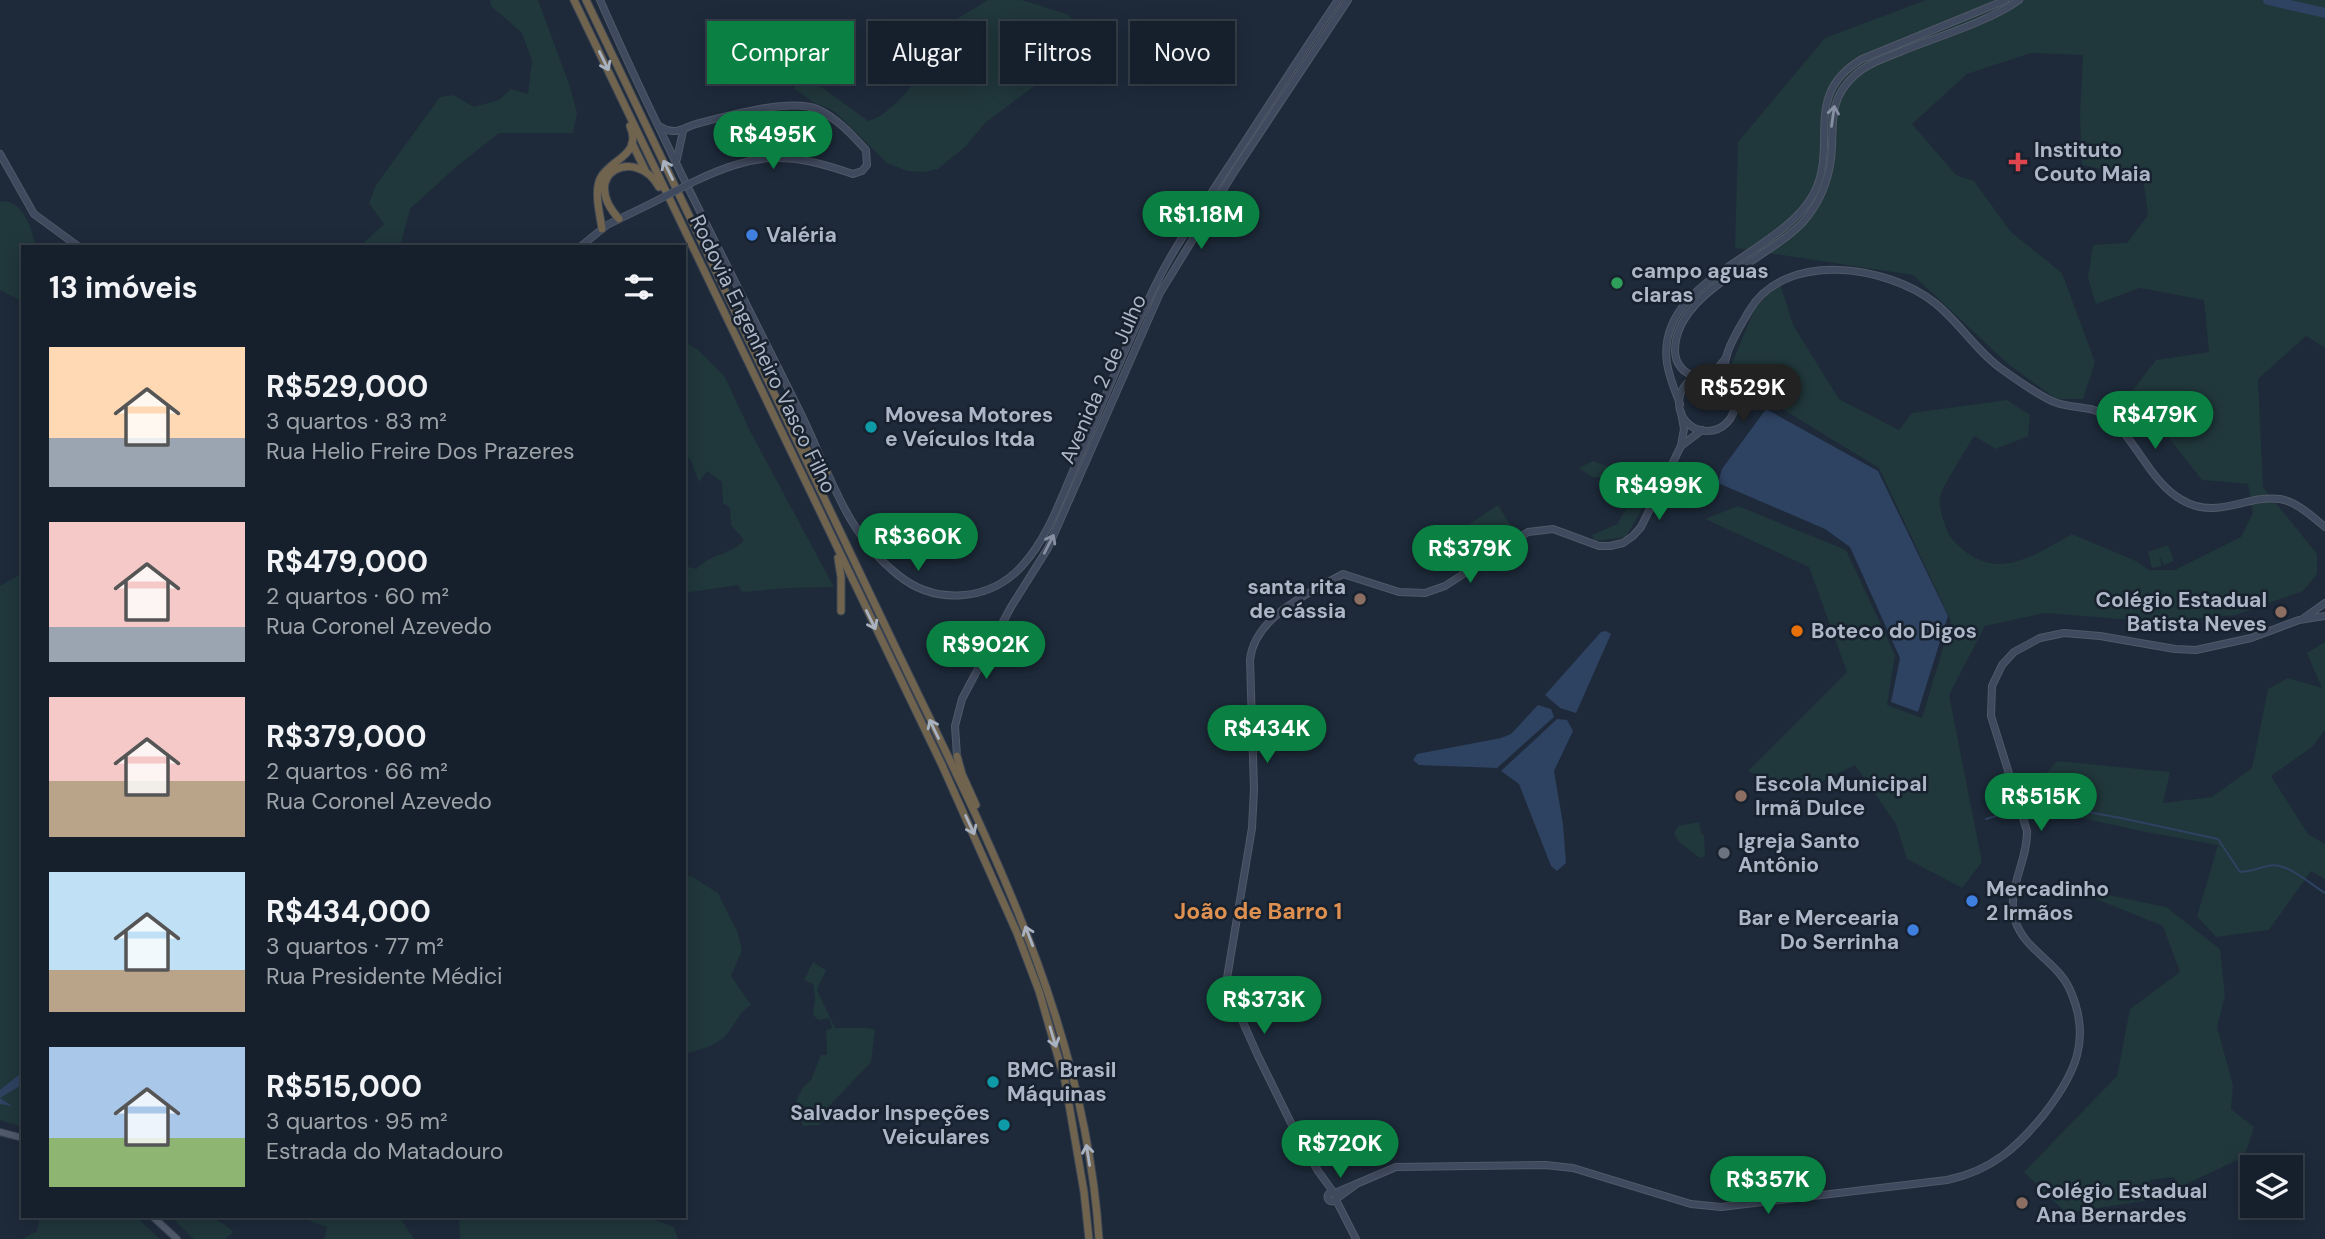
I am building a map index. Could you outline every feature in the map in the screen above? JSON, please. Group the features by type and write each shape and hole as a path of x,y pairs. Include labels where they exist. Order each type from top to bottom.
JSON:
{"highway":[{"name":"Rodovia Engenheiro Vasco Filho","path":"574,0 969,823 1030,965 1056,1047 1072,1114 1089,1239"},
{"name":"Rodovia Engenheiro Vasco Filho","path":"586,0 1005,880 1039,962 1068,1055 1088,1152 1099,1239"},
{"path":"602,229 598,191 601,178 608,168 626,154 632,142 633,132 618,99 617,89"},
{"path":"632,142 646,171 657,183 673,214 680,220"},
{"path":"619,219 604,198 607,178 624,167 646,171"},
{"path":"784,414 810,454 827,472"},
{"path":"831,537 841,577 841,611"},
{"path":"957,756 962,774 1003,865 1005,880"}],"main road":[{"name":"Avenida 2 de Julho","path":"600,0 852,525 887,566 910,584 929,593 954,596 977,593 999,585 1021,567 1034,551 1051,520 1136,325 1164,269 1338,0"},
{"name":"Avenida 2 de Julho","path":"957,756 955,726 962,699 1011,607 1048,548 1154,305 1234,172 1348,0"},
{"path":"1356,1239 1276,1094 1226,984 1252,828 1252,645 1266,624 1304,596 1343,574 1399,592 1425,593 1445,586 1528,532 1553,529 1599,546 1623,543 1633,536 1641,527 1681,446 1684,429 1680,404 1667,361 1672,327 1699,289 1781,231 1802,211 1813,194 1821,173 1826,104 1836,83 1862,59 2006,0"},
{"path":"1696,377 1684,371 1675,359 1675,344 1680,329 1704,294 1789,234 1811,210 1827,180 1833,111 1847,82 1867,66 2002,11 2020,0"},
{"path":"582,245 619,219 693,182 739,163 768,157 794,157 853,174 867,165 866,150 835,119 806,106 794,104 758,111 695,124 683,131 669,131 659,126"},
{"path":"677,163 678,146 683,131"},
{"path":"0,154 34,214 76,245"},
{"path":"1680,404 1684,388 1696,377 1716,370 1727,356 1757,299 1780,280 1808,271 1823,270 1884,277 1908,286 1934,302 2004,371 2054,402 2083,407 2108,418 2170,492 2185,502 2216,509 2280,499 2303,510 2325,527"},
{"path":"1681,412 1689,424 1702,430 1717,429 1724,425 1733,413 1735,398 1724,374 1727,356"},
{"path":"1705,375 1722,379 1728,384"},
{"path":"1681,446 1702,430"},
{"path":"2299,620 2325,603"},
{"path":"1334,1197 1388,1169 1411,1165 1558,1166 1573,1168 1691,1204 1721,1207 1947,1180 1974,1174 1996,1162 2022,1140 2061,1092 2073,1072 2080,1038 2077,1010 2068,986 2024,937 2015,919 2013,895 2025,850 2027,831 1991,716 1992,687 2002,665 2021,647 2058,634 2091,635 2185,650 2208,648 2250,638 2299,620 2325,616"},
{"path":"0,1132 21,1137"},
{"path":"154,1218 177,1239"}],"green space":[{"path":"490,0 538,0 577,113 573,133 499,133 410,209 401,245 361,245 384,224 369,203 376,185 440,97 453,95 474,107 499,100 511,89 528,94 532,61 522,33 491,6"},
{"path":"988,0 1022,0 1069,15 1072,21 1000,21 1000,84 1037,84 985,123 966,146 938,169 925,172 907,171 887,163 834,111 813,102 795,89 795,84 812,84 823,88 868,121 893,106 912,84 986,84 986,21 953,21"},
{"path":"1926,0 2325,0 2325,348 2306,336 2258,379 2263,487 2317,554 2317,574 2303,591 2235,615 2159,622 2045,613 1985,626 1949,695 1982,862 1962,888 1907,859 1896,824 1855,765 1803,794 1748,771 1847,672 1809,567 1705,519 1738,506 1846,550 1895,655 1887,705 1922,718 1951,621 1879,468 1727,375 1755,308 1780,283 1793,325 1839,399 1899,430 1912,413 2007,400 2030,415 2028,436 1996,449 1974,436 1940,498 1943,519 1950,536 1967,553 1981,561 2010,563 2040,552 2072,534 2138,562 2149,570 2175,570 2241,537 2253,513 2248,484 2202,480 2150,414 2126,399 2156,360 2209,352 2204,300 2140,288 2096,304 2088,278 2093,245 2127,243 2148,215 2143,178 2082,165 2080,115 2083,55 2031,53 1967,74 1912,124 1956,175 1974,181 2011,232 2062,273 2095,362 2083,399 2056,399 2008,364 1913,275 1735,248 1738,142 1825,38"},
{"path":"0,202 12,203 23,212 34,240 35,245 21,245 21,301 0,290"},
{"path":"686,343 697,349 725,377 750,431 834,587 742,592 738,585 686,593 686,566 697,569 744,540 731,525 730,508 723,503 722,482 707,471 699,482 686,455"},
{"path":"1593,461 1607,466 1633,485 1646,473 1667,464 1626,537 1594,541 1592,535 1617,524 1626,509 1617,500 1622,494 1606,478 1592,477 1579,468"},
{"path":"1498,505 1512,528 1470,555 1456,533"},
{"path":"2168,545 2174,561 2164,565 2159,555 2162,566 2152,568 2148,552"},
{"path":"21,574 21,1126 0,1120 0,586"},
{"path":"2325,642 2325,730 2312,747 2271,776 2308,834 2325,844 2325,879 2311,871 2269,930 2216,937 2197,916 2218,845 2058,813 2038,823 2025,798 2057,761 2170,772 2163,803 2212,797 2252,768 2268,689 2288,678 2322,688 2307,653"},
{"path":"1699,822 1704,835 1705,856 1700,858 1678,841 1674,834 1678,826"},
{"path":"691,876 718,893 737,931 742,950 731,976 751,1005 722,1039 686,1053 686,877"},
{"path":"2089,891 2166,907 2220,949 2225,996 2217,1027 2233,1085 2231,1109 2254,1127 2245,1155 2240,1155 2240,1159 2180,1187 2173,1177 2150,1180 2150,1200 2066,1213 2024,1172 2117,1076 2130,1009 2180,972 2163,926 2086,895"},
{"path":"813,962 826,970 817,990 835,1028 875,1030 871,1062 830,1105 827,1118 819,1125 803,1126 796,1101 803,1087 811,1080 821,1055 827,1055 826,1030 832,1028 829,1018 819,1020 813,1015 813,984 804,980"},
{"path":"40,1218 137,1218 160,1239 22,1239 37,1231"},
{"path":"172,1218 212,1218 234,1232 225,1239 194,1239"},
{"path":"302,1218 400,1218 414,1239 324,1239 327,1227"},
{"path":"459,1218 649,1218 674,1227 678,1239 460,1239"}],"water":[{"path":"1766,409 1878,471 1948,616 1918,712 1891,702 1900,658 1850,547 1825,529 1718,483 1722,469"},
{"path":"1601,632 1611,634 1576,713 1560,708 1545,695"},
{"path":"1538,705 1551,709 1554,717 1497,768 1419,765 1413,760 1417,754 1511,734"},
{"path":"1557,719 1567,720 1573,731 1554,771 1566,863 1557,871 1551,866 1519,784 1501,771"},
{"path":"21,1042 21,1085 0,1098 0,1090 20,1074"},
{"path":"0,1098 12,1106 0,1104"}],"waterway":[{"path":"2268,0 2325,13"},
{"path":"2027,807 2039,803 2218,839 2240,872 2275,865 2298,874 2325,893"},
{"path":"1986,819 2015,810"}],"place":[{"name":"Instituto Couto Maia","path":"2018,162"},
{"name":"Valéria","path":"752,235"},
{"name":"campo aguas claras","path":"1617,283"},
{"name":"Movesa Motores e Veículos ltda","path":"871,427"},
{"name":"santa rita de cássia","path":"1360,599"},
{"name":"Colégio Estadual Batista Neves","path":"2281,612"},
{"name":"Boteco do Digos","path":"1797,631"},
{"name":"Escola Municipal Irmã Dulce","path":"1741,796"},
{"name":"Igreja Santo Antônio","path":"1724,853"},
{"name":"Mercadinho 2 Irmãos","path":"1972,901"},
{"name":"Bar e Mercearia Do Serrinha","path":"1913,930"},
{"name":"BMC Brasil Máquinas","path":"993,1082"},
{"name":"Salvador Inspeções Veiculares","path":"1004,1125"},
{"name":"Colégio Estadual Ana Bernardes","path":"2022,1203"}],"district":[{"name":"João de Barro 1","path":"1258,911"}]}
